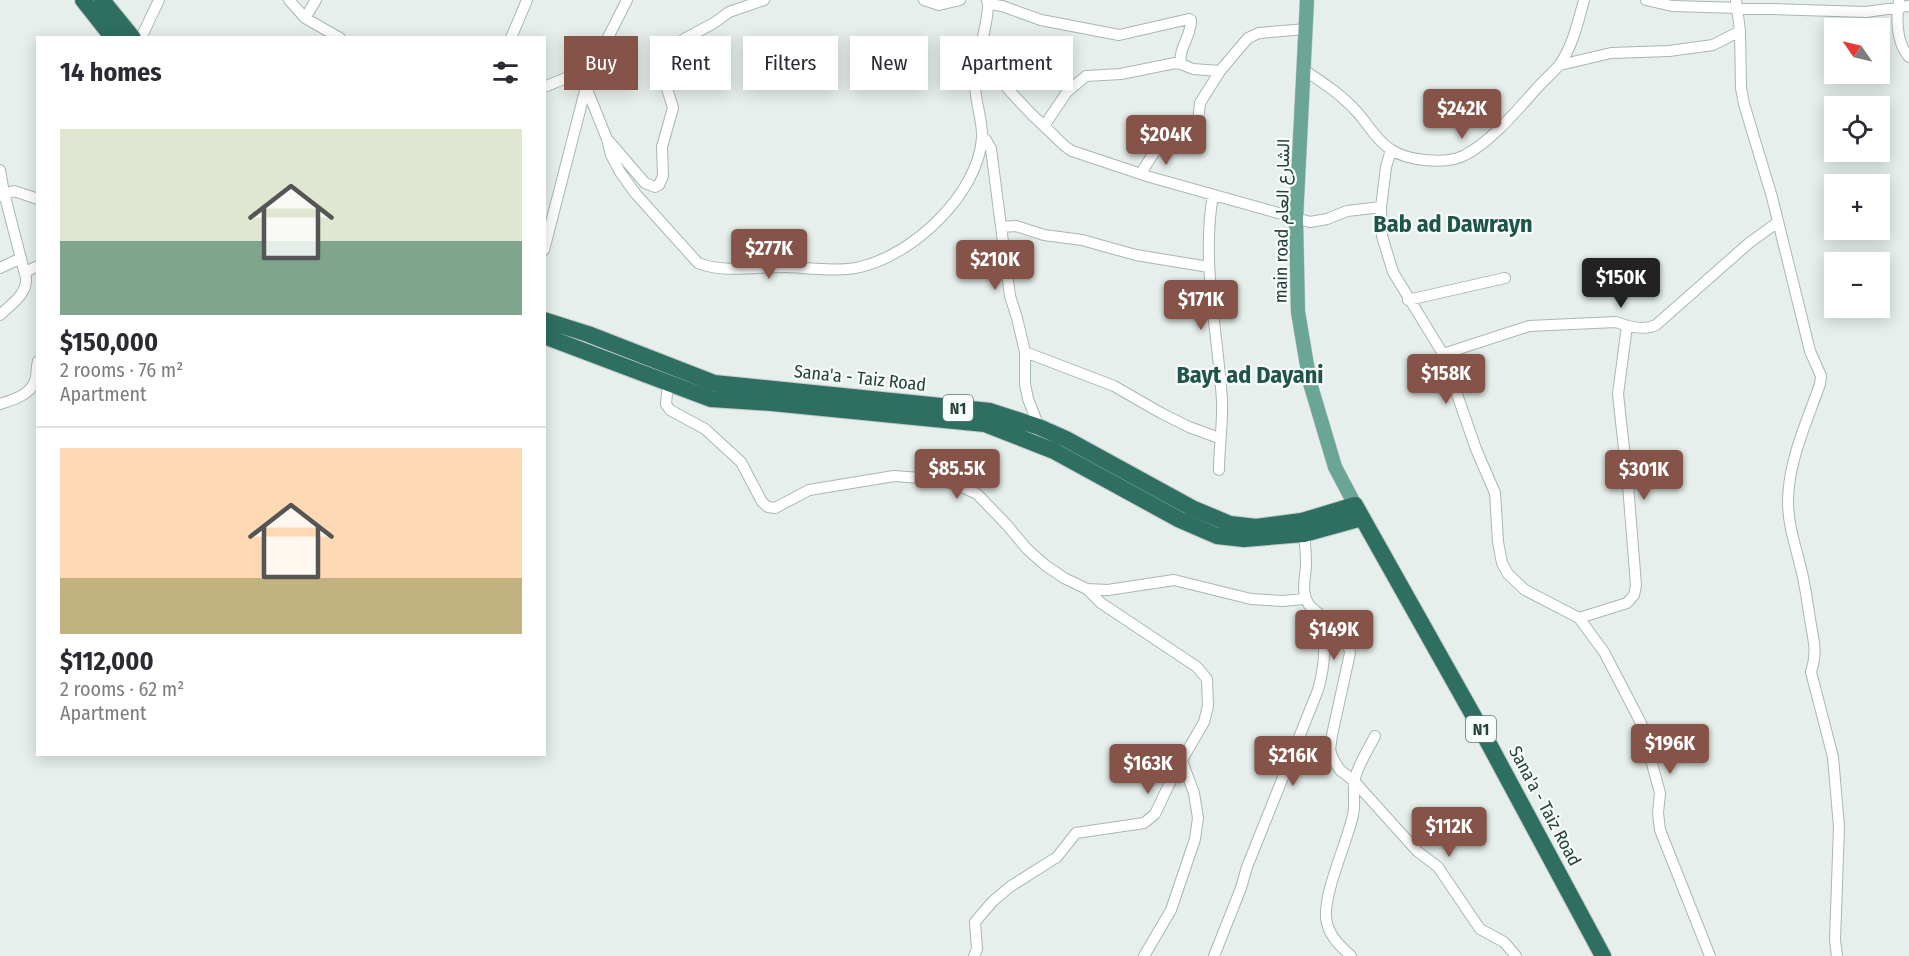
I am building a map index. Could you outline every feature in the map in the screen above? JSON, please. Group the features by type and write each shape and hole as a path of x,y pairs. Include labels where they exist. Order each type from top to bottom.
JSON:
{"highway":[{"path":"83,0 111,36"},
{"path":"102,0 131,36"},
{"name":"Sana'a - Taiz Road","path":"546,321 588,334 714,383 990,411 1035,434 1180,520 1217,536 1244,539 1304,534 1358,512"},
{"name":"Sana'a - Taiz Road","path":"546,337 711,399 985,424 1066,439 1192,508 1230,524 1256,527 1358,512"},
{"name":"Sana'a - Taiz Road","path":"1358,512 1482,731 1603,956"}],"main road":[{"name":"main road الشارع العام","path":"1307,0 1296,219 1298,312 1310,383 1335,467 1358,512"}],"street":[{"path":"142,36 159,0"},
{"path":"289,0 306,18 337,36"},
{"path":"306,18 316,0"},
{"path":"511,36 527,0"},
{"path":"609,36 627,0"},
{"path":"608,139 645,183 655,187 659,185 663,176 663,138 673,108 665,87 671,53 684,39 729,12 764,0"},
{"path":"924,0 939,5 960,0"},
{"path":"1304,70 1339,94 1377,138 1391,150 1409,158 1450,160 1465,156 1500,127 1560,65 1576,31 1584,0"},
{"path":"1646,0 1672,6 1736,4 1866,12 1902,4 1901,47 1909,57"},
{"path":"981,36 988,2 1024,15 1071,27 1119,35 1190,19 1192,25 1183,45 1181,64"},
{"path":"1736,4 1740,31 1742,96 1778,222 1810,351 1821,376 1790,473 1788,503 1791,536 1800,566 1815,645 1815,659 1810,672 1833,757 1839,827 1835,940 1837,956"},
{"path":"1141,173 1165,140 1198,121 1200,103 1220,71 1242,44 1255,34 1306,29"},
{"path":"1560,65 1611,53 1669,51 1713,45 1740,31"},
{"path":"1044,126 1067,92 1086,76 1121,75 1175,63 1193,69 1220,71"},
{"path":"546,86 564,79"},
{"path":"546,242 585,90"},
{"path":"587,90 608,139 611,155 620,172 698,262 711,268 763,266 843,270 882,260 901,250 948,210 967,184 977,160 982,137 975,90"},
{"path":"1008,90 1063,145 1072,151 1141,173 1310,222 1327,219 1347,210 1382,207"},
{"path":"982,137 991,149 1010,296 1025,352 1025,384 1033,413 1035,434"},
{"path":"1391,150 1386,167 1382,236 1393,272 1443,354 1476,449 1495,493 1498,542 1502,563 1508,574 1525,590 1579,618 1604,651 1641,723 1660,793 1658,813 1660,830 1710,956"},
{"path":"0,170 2,195 25,272 27,287 0,315"},
{"path":"2,195 14,192 36,198"},
{"path":"1214,195 1209,220 1209,267 1222,404 1219,470"},
{"path":"1443,354 1529,326 1616,322 1648,329 1656,325 1749,243 1778,222"},
{"path":"1001,227 1016,226 1044,235 1082,240 1136,255 1209,267"},
{"path":"0,268 21,258"},
{"path":"25,272 36,267"},
{"path":"1408,300 1505,278"},
{"path":"1579,618 1627,603 1634,595 1636,585 1618,394 1627,326"},
{"path":"1025,352 1114,386 1161,413 1219,438"},
{"path":"0,404 30,390 36,380"},
{"path":"668,382 666,404 670,410 705,429 722,443 741,462 762,502 768,507 775,508 786,504 809,490 894,476 934,479 958,485 977,494 1027,549 1045,565 1064,578 1087,589 1101,603 1197,667 1207,678 1208,706 1204,722 1155,814 1144,823 1097,828 1076,833 1057,857 1011,886 993,901 975,922 977,949 974,956"},
{"path":"1304,534 1306,564 1303,590 1305,599 1319,615 1347,639 1350,653 1335,715 1330,750 1333,759 1340,770 1354,781 1417,851 1438,867 1480,929 1503,942 1516,956"},
{"path":"1087,589 1108,590 1174,579 1251,599 1282,601 1305,599"},
{"path":"1214,956 1295,743 1318,690 1324,668 1325,640 1319,615"},
{"path":"1351,956 1329,931 1326,916 1330,889 1353,814 1356,797 1354,781 1375,736"},
{"path":"1144,956 1170,910 1195,839 1198,818 1194,793 1182,761"}],"district":[{"name":"Bab ad Dawrayn","path":"1453,224"},
{"name":"Bayt ad Dayani","path":"1250,375"}]}
